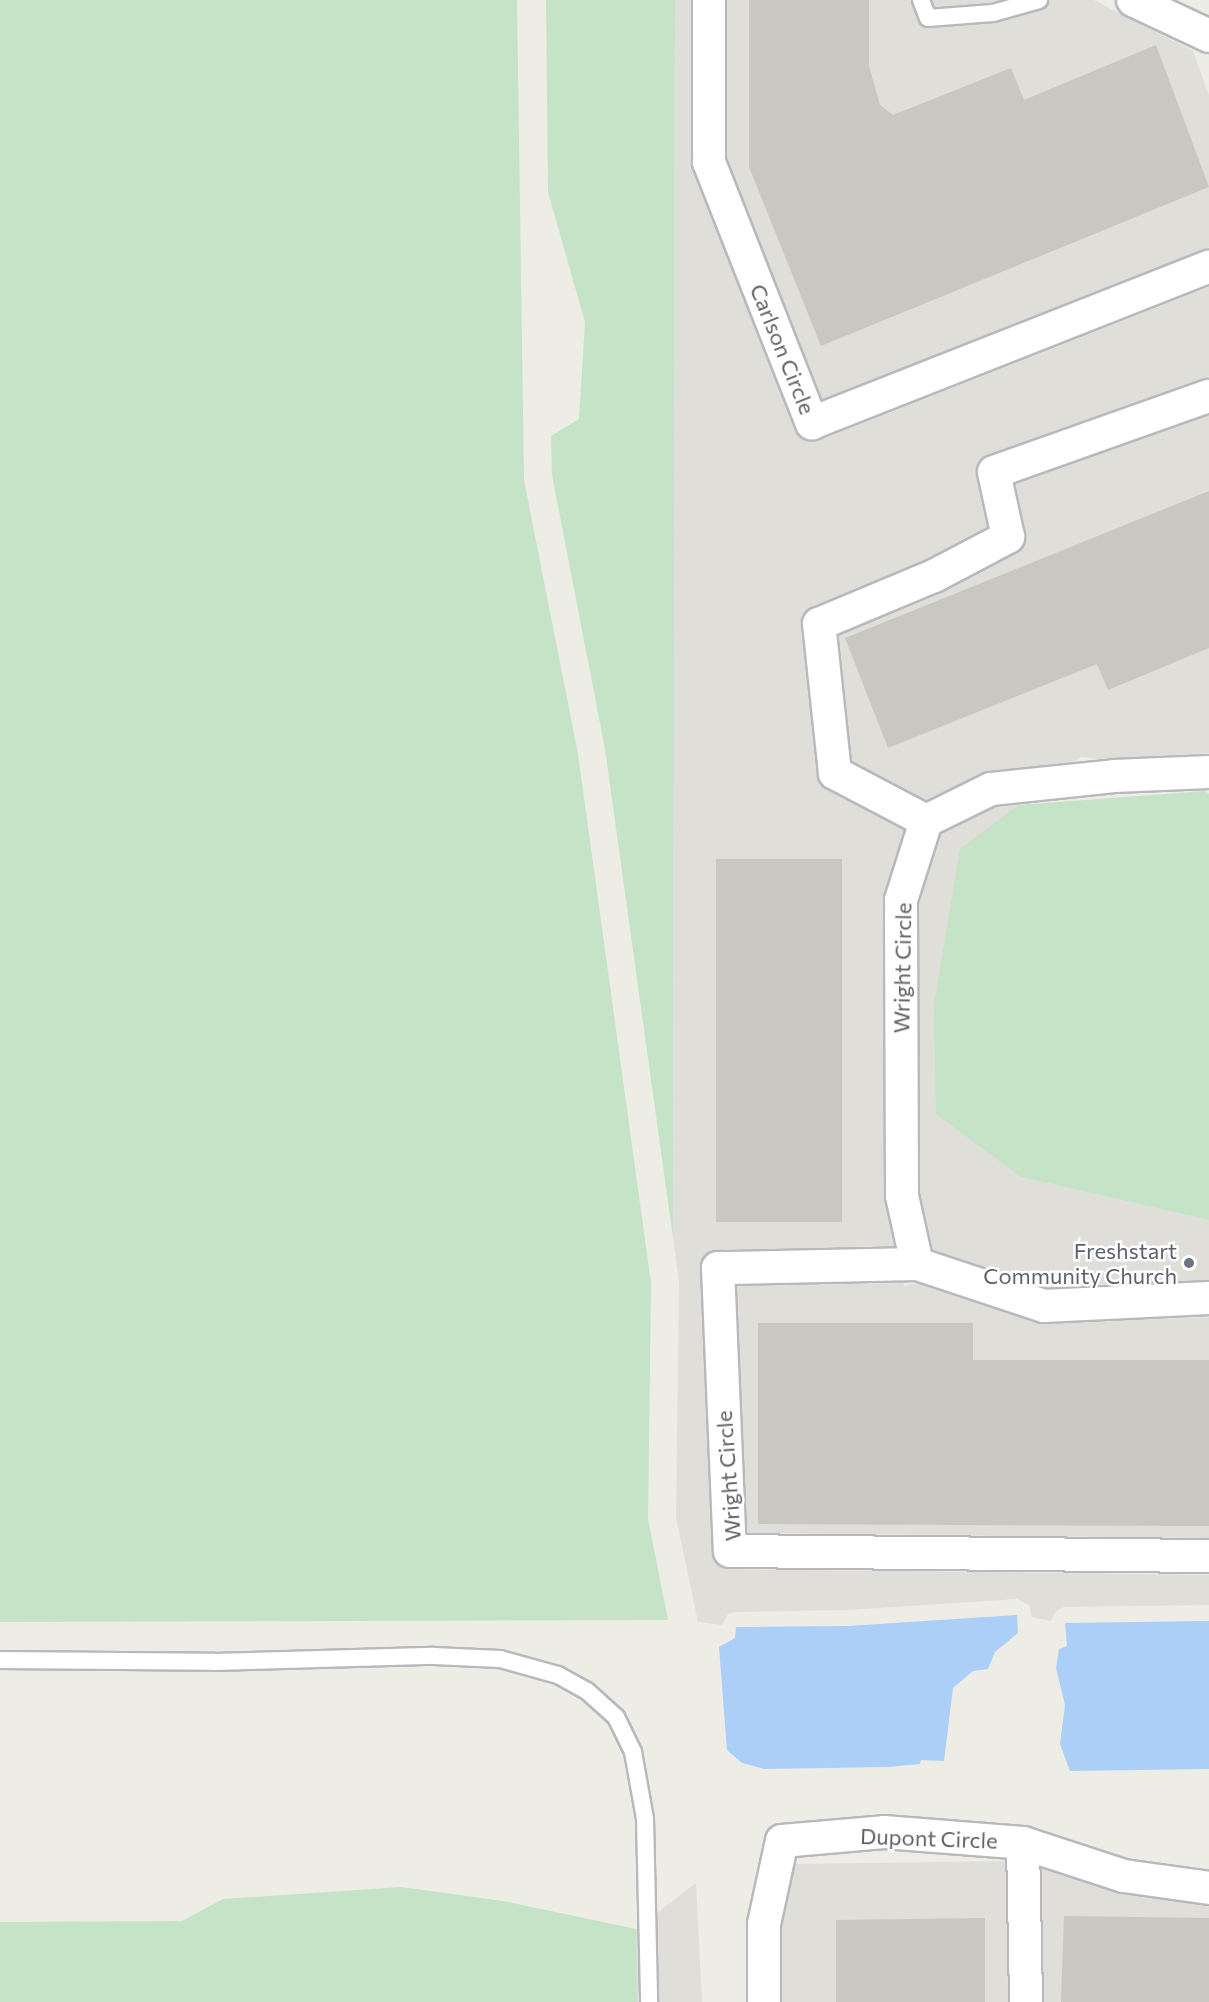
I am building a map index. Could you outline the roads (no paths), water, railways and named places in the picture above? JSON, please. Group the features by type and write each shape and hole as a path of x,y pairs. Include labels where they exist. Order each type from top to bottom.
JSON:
{"street":[{"name":"Carlson Circle","path":"709,0 709,162 812,423 1209,267"},
{"path":"1133,0 1208,40"},
{"path":"1209,396 994,472 1008,537 934,576 819,624 835,773 926,821 991,789 1114,776 1209,772"},
{"name":"Wright Circle","path":"916,1264 902,1196 901,900 926,821"},
{"name":"Wright Circle","path":"1209,1298 1044,1306 916,1264 718,1268 730,1551 1209,1556"},
{"name":"Dupont Circle","path":"765,2002 765,1924 782,1841 884,1832 1023,1843 1124,1875 1209,1888"},
{"name":"Dupont Circle","path":"1023,1843 1026,2002"}],"lane":[{"path":"921,0 928,18 993,13 1039,0"},
{"path":"0,1660 214,1662 434,1656 500,1659 558,1674 587,1691 616,1717 633,1752 645,1820 649,2002"}],"water":[{"path":"1017,1615 1018,1633 995,1652 988,1669 973,1671 953,1688 944,1761 921,1760 920,1764 888,1767 764,1769 742,1763 727,1750 719,1647 735,1638 736,1627 848,1626"},
{"path":"1209,1621 1209,1769 1070,1771 1060,1744 1065,1705 1056,1668 1059,1649 1067,1646 1065,1623"}],"place":[{"name":"Freshstart Community Church","path":"1189,1263"}]}
